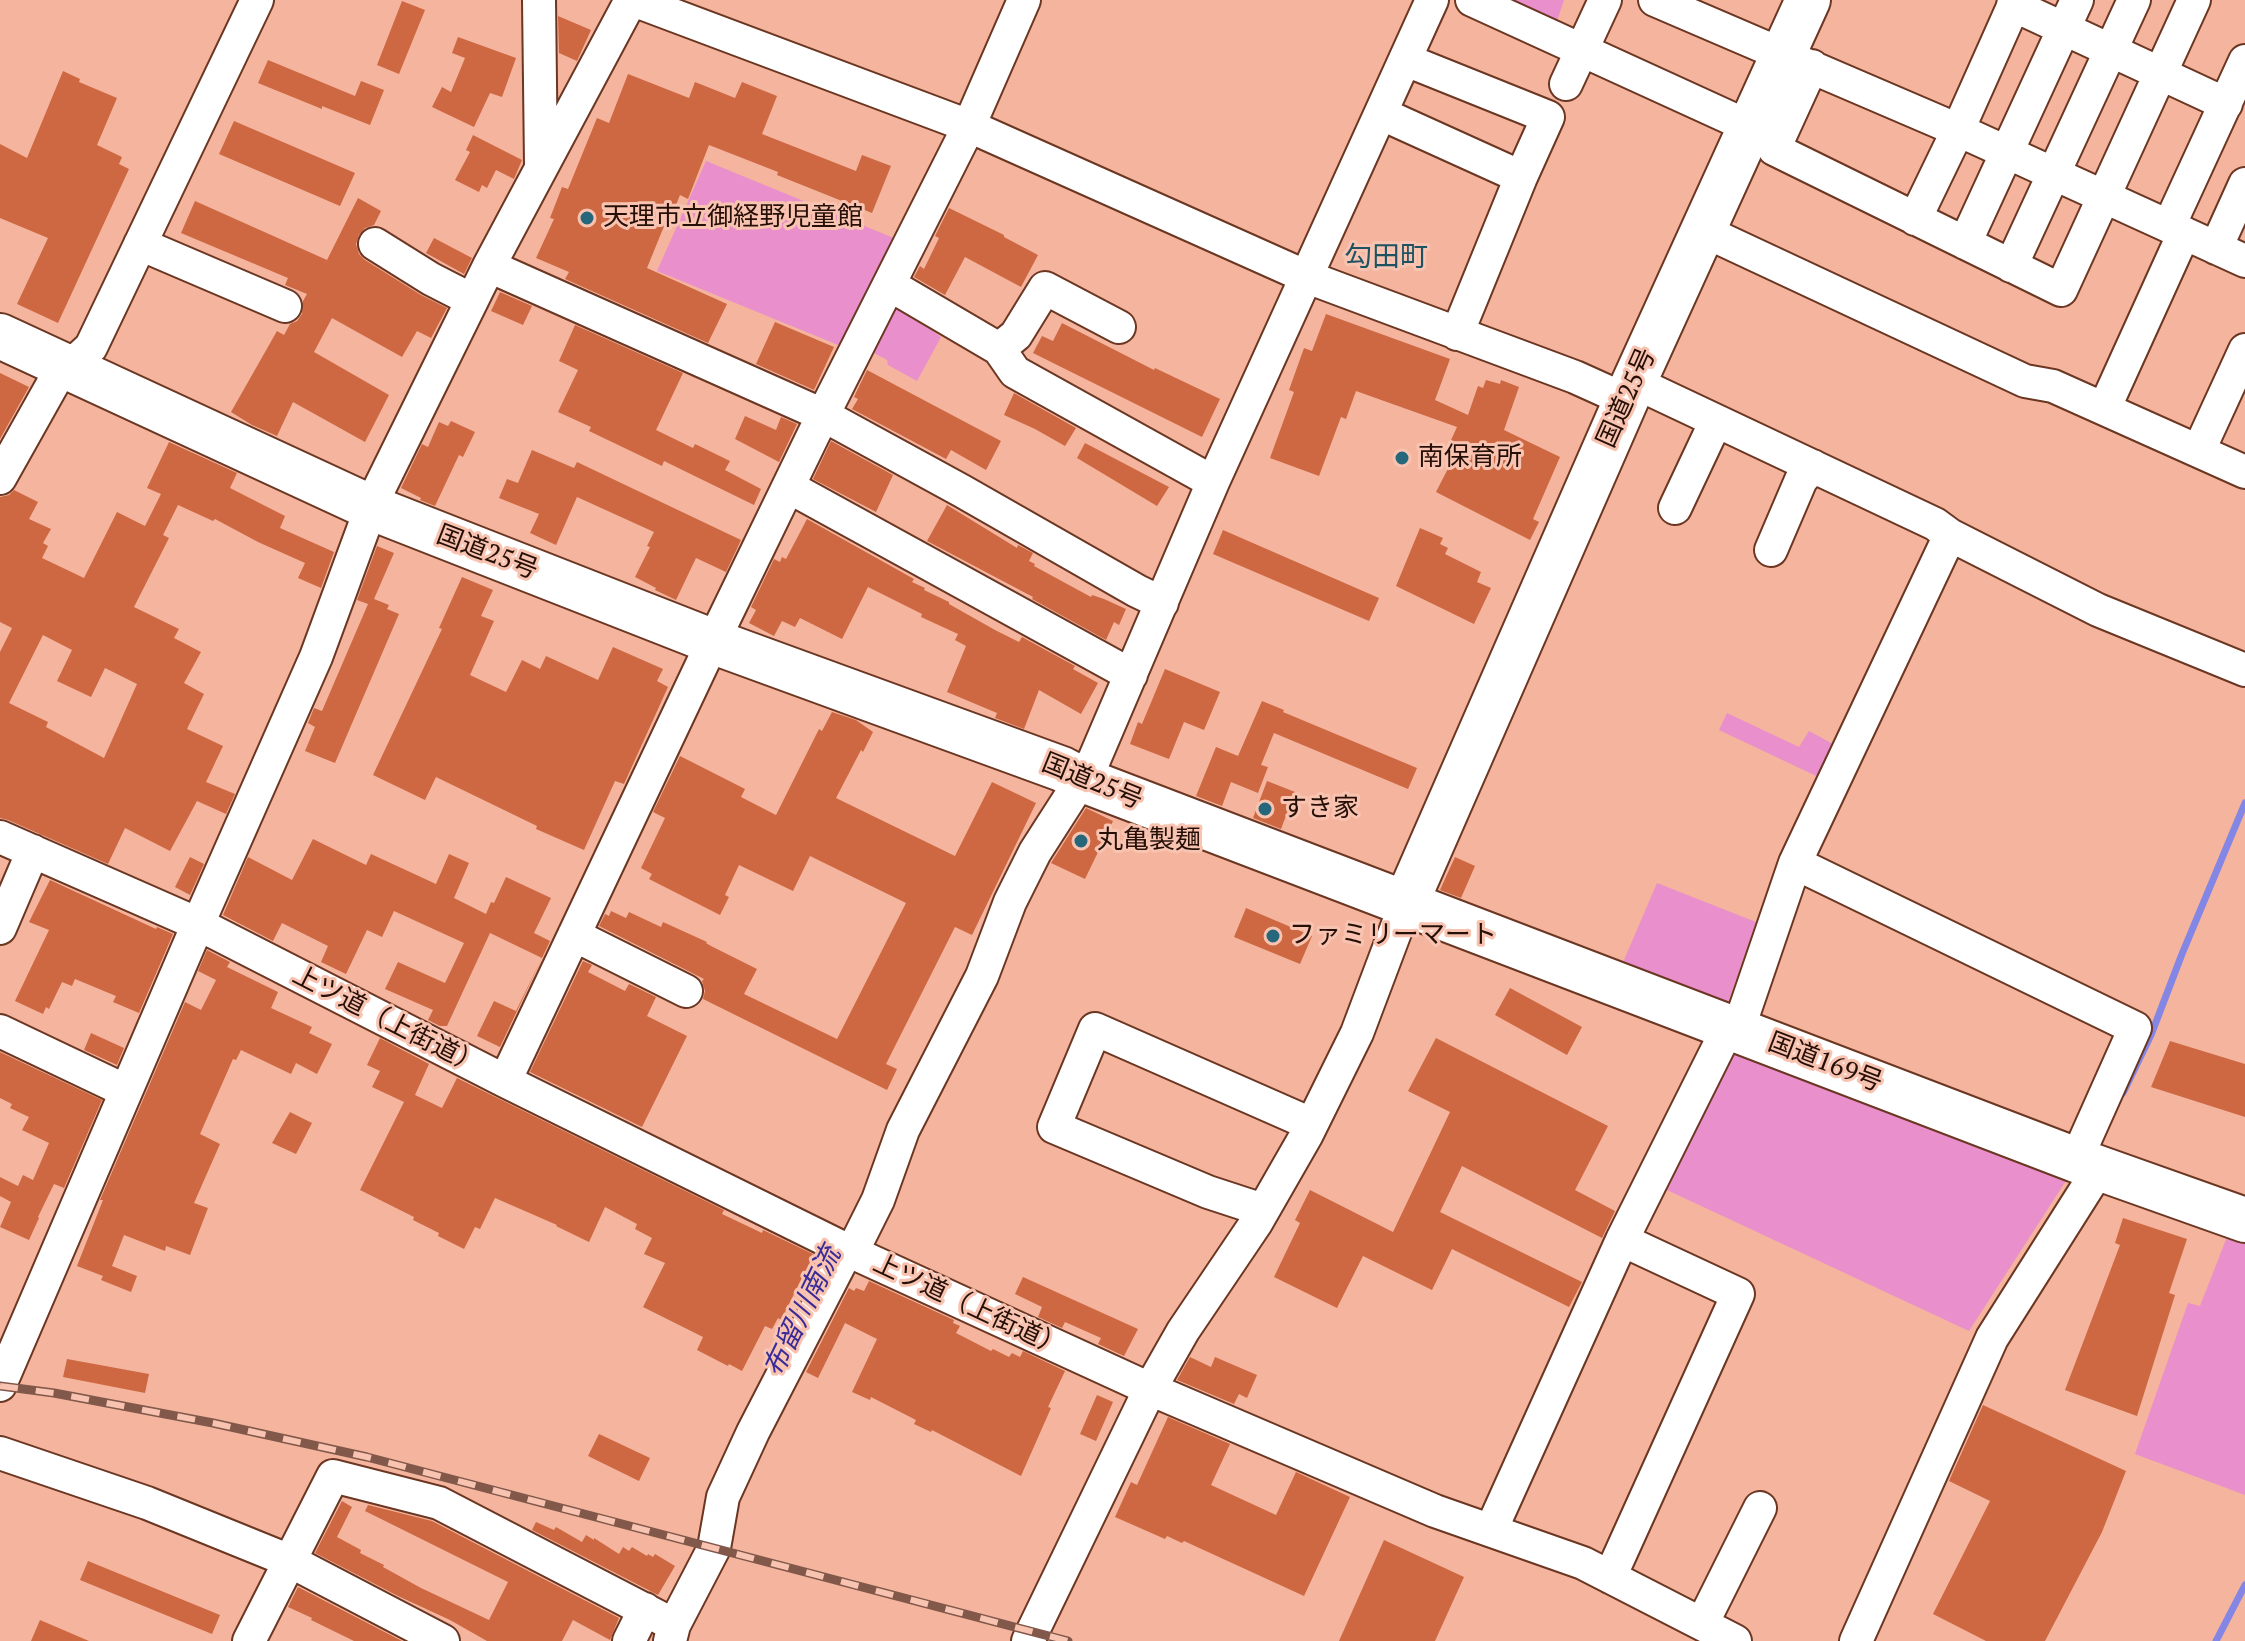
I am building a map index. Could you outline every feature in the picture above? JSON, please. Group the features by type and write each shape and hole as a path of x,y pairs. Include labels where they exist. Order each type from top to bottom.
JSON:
{"highway":[{"name":"国道25号","path":"0,336 372,508 714,642 1062,769 1083,780 1406,903 1630,391 1750,127 1797,60 1808,0"},
{"name":"国道169号","path":"1406,903 2088,1165 2245,1220"}],"street":[{"path":"0,478 55,380 91,347 257,0"},
{"path":"539,0 541,169"},
{"path":"0,1385 6,1354 126,1091 316,657 372,508 489,266 632,0 969,126 1307,277 1575,377 1630,391 1716,421 1935,524 1950,535 2098,610 2245,670"},
{"path":"505,1081 823,415 969,126 1024,0"},
{"path":"253,1640 333,1476 439,1503 645,1609 672,1633 714,1548 723,1497 753,1432 878,1200 903,1130 982,976 1010,902 1035,852 1094,760 1213,482 1432,0"},
{"path":"1472,0 1750,127"},
{"path":"1566,84 1605,0"},
{"path":"1655,0 1958,130 2245,261"},
{"path":"2011,266 2134,0"},
{"path":"1797,60 1774,149 2061,290 2194,0"},
{"path":"1915,219 2015,2 2070,14 2111,50 2162,73 2237,86 2105,407"},
{"path":"1965,243 2070,14"},
{"path":"1406,60 1548,117 1457,334"},
{"path":"1382,114 1521,177"},
{"path":"2216,248 2245,184"},
{"path":"1704,231 2025,381 2053,386 2105,407 2245,472"},
{"path":"140,244 285,306"},
{"path":"375,244 472,300"},
{"path":"489,266 823,415 1162,603"},
{"path":"890,285 999,349 1015,372 1213,482"},
{"path":"999,349 1016,335 1045,288 1119,327"},
{"path":"2199,450 2245,350"},
{"path":"1675,508 1716,421"},
{"path":"1771,550 1801,480 1813,466"},
{"path":"789,487 1131,675"},
{"path":"1491,1530 1622,1240 1734,1028 1795,863 1950,535"},
{"name":"上ツ道（上街道）","path":"0,837 198,924 505,1081 849,1251 1150,1389 1435,1511 1583,1563 1735,1641"},
{"path":"0,928 33,851"},
{"path":"1795,863 2135,1028 2088,1165 1992,1338 1856,1641"},
{"path":"1028,1641 1150,1389 1183,1331 1263,1210 1311,1124 1357,1033 1406,903"},
{"path":"574,935 686,991"},
{"path":"1263,1210 1208,1192 1054,1127 1095,1029 1311,1124"},
{"path":"0,1031 126,1091"},
{"path":"1610,1577 1738,1294 1622,1240"},
{"path":"0,1453 147,1503 290,1561 443,1641"},
{"path":"1702,1624 1760,1508"},
{"path":"629,1641 645,1609"}],"shaded area":[{"path":"1504,0 1564,0 1553,33"},
{"path":"706,161 901,241 848,349 657,271"},
{"path":"896,300 938,322 933,331 941,337 917,381 870,351"},
{"path":"1727,713 1799,747 1809,731 1846,751 1831,783 1719,730"},
{"path":"1657,883 1756,922 1724,1014 1618,974"},
{"path":"1739,1042 2071,1173 1969,1331 1667,1190"},
{"path":"2227,1237 2245,1243 2245,1495 2135,1454 2188,1303 2200,1306"}],"building":[{"path":"402,1 425,10 399,74 377,65"},
{"path":"558,16 591,30 577,61 559,53"},
{"path":"458,37 516,58 502,97 490,93 474,127 432,107 442,87 451,92 465,58 452,53"},
{"path":"268,60 355,96 361,81 384,90 370,125 258,83"},
{"path":"63,71 80,79 79,82 117,98 97,145 122,157 119,164 129,169 58,323 17,304 48,238 0,218 0,144 27,158"},
{"path":"628,74 689,98 695,82 735,98 742,82 777,96 762,134 856,171 862,155 891,166 872,213 709,145 688,199 680,195 674,210 671,209 647,268 727,304 708,343 565,279 569,272 536,258 554,219 550,218 562,187 568,189 597,118 609,123"},
{"path":"234,121 355,173 340,206 219,154"},
{"path":"473,135 522,160 514,179 496,170 487,188 482,185 479,192 455,180 470,152 466,150"},
{"path":"358,198 381,211 374,225 365,228 359,235 356,244 359,254 421,295 447,308 431,338 417,331 402,357 332,318 314,352 389,395 365,442 293,402 277,436 231,412 277,331 284,335 290,324 302,314 307,294 285,285 288,278 181,233 195,201 327,260"},
{"path":"949,208 1038,255 1021,287 965,257 945,295 914,277 920,266 924,269"},
{"path":"434,238 472,258 464,274 426,253"},
{"path":"500,292 532,306 523,325 491,311"},
{"path":"1326,314 1450,359 1435,400 1468,415 1478,386 1483,388 1486,380 1500,384 1501,380 1519,387 1504,430 1560,457 1533,519 1539,522 1530,540 1436,492 1456,453 1447,449 1457,427 1356,391 1346,419 1341,417 1319,476 1270,458 1294,392 1289,390 1304,348 1312,351"},
{"path":"775,322 834,347 814,390 756,364"},
{"path":"1062,323 1154,370 1220,399 1202,437 1033,353 1042,336 1053,341"},
{"path":"575,325 683,373 656,430 730,461 725,470 761,489 754,505 664,461 662,466 589,431 591,427 558,412 578,370 559,361"},
{"path":"867,370 1001,441 986,470 951,450 946,459 852,409 858,399 854,397"},
{"path":"0,373 29,387 0,439"},
{"path":"1014,393 1076,428 1065,446 1004,415"},
{"path":"745,416 776,430 781,417 797,424 779,462 735,439"},
{"path":"451,421 475,432 463,457 459,455 435,506 401,488 422,444 428,447 439,422 448,426"},
{"path":"831,441 893,475 876,512 813,479"},
{"path":"169,442 237,473 230,488 285,516 280,528 334,552 321,588 298,578 305,563 215,519 213,521 178,505 163,535 169,538 134,607 179,629 174,638 201,652 184,683 204,694 187,729 223,746 206,782 235,794 226,814 197,801 170,851 125,828 108,864 0,818 0,652 12,628 0,622 0,497 14,490 38,502 29,519 51,529 43,543 48,546 42,558 84,578 117,512 145,526 161,494 147,488","holes":["43,635 72,650 57,681 91,697 105,668 137,684 104,758 46,727 48,722 9,703"]},
{"path":"1085,443 1169,487 1157,506 1077,458"},
{"path":"532,450 574,468 577,462 741,540 726,572 696,558 676,600 655,590 635,577 654,532 577,497 556,545 530,533 539,514 499,498 507,479 518,483"},
{"path":"947,505 1017,548 1018,545 1033,553 1029,561 1034,566 1091,597 1126,609 1119,625 1114,622 1106,640 927,541"},
{"path":"807,519 914,579 912,582 924,590 995,630 1019,642 1022,637 1075,666 1073,669 1098,683 1081,714 1039,690 1024,729 995,718 997,713 947,692 966,646 955,640 958,634 868,587 842,639 800,618 795,627 782,621 774,636 749,623 756,610 751,607 774,559 780,562 782,557 786,559"},
{"path":"1420,528 1443,538 1440,544 1448,548 1445,554 1481,572 1477,582 1491,588 1474,624 1396,586"},
{"path":"1223,530 1379,598 1369,621 1213,554"},
{"path":"377,546 394,553 374,599 389,605 387,609 399,614 335,763 305,751 315,727 308,723 314,708 322,711 368,604 357,600"},
{"path":"462,577 493,590 481,616 494,621 470,675 506,692 522,660 540,669 546,656 598,680 613,647 663,669 657,681 668,687 624,784 615,781 584,850 436,777 425,800 373,775 442,629 439,628"},
{"path":"1165,669 1220,692 1204,730 1184,722 1169,759 1130,744 1138,722 1142,724"},
{"path":"1262,701 1417,768 1408,789 1274,733 1261,765 1268,767 1258,793 1231,782 1222,806 1196,796 1216,747 1238,756"},
{"path":"832,712 856,720 873,732 836,798 955,856 992,782 1036,803 972,935 955,927 886,1064 897,1069 887,1090 703,999 704,979 599,926 605,914 609,916 611,911 626,918 629,912 661,927 663,922 707,942 757,969 744,994 837,1039 906,903 810,856 793,891 739,865 725,895 729,897 720,915 649,879 652,874 641,868 665,818 653,812 680,756 745,789 741,797 776,815 819,729 822,731"},
{"path":"1267,781 1295,792 1281,829 1253,818"},
{"name":"丸亀製麺","path":"1086,808 1113,821 1085,879 1051,863"},
{"path":"313,839 366,865 371,854 436,884 449,854 469,863 454,898 486,914 506,877 551,898 534,933 550,941 542,958 490,933 447,1026 440,1026 428,1020 433,1010 385,989 398,962 445,983 464,943 394,911 382,937 367,930 346,974 321,962 328,946 282,923 273,941 223,915 248,857 292,880"},
{"path":"190,857 204,864 190,895 175,887"},
{"path":"1455,857 1475,866 1461,898 1440,890"},
{"path":"50,880 173,934 139,1013 113,1002 116,996 75,979 72,986 62,982 49,1009 46,1007 43,1014 15,1001 49,930 29,922"},
{"name":"ファミリーマート","path":"1246,908 1312,936 1300,964 1234,937"},
{"path":"207,950 230,962 227,967 278,992 271,1008 312,1027 309,1033 332,1044 317,1074 296,1063 291,1074 241,1050 236,1060 233,1059 200,1134 220,1144 194,1203 208,1208 190,1255 166,1246 165,1251 124,1235 112,1266 137,1276 131,1292 77,1266 103,1200 100,1200 185,1002 201,1010 216,980 198,971"},
{"path":"542,959 500,1047 477,1036 494,1001 516,1011"},
{"path":"583,961 592,965 588,972 625,991 629,984 656,997 647,1016 687,1036 642,1127 530,1072"},
{"path":"1510,988 1582,1027 1567,1055 1495,1015"},
{"path":"91,1033 124,1048 117,1065 84,1050"},
{"path":"380,1038 429,1064 415,1095 442,1108 457,1078 724,1210 722,1214 819,1257 808,1281 802,1278 781,1320 778,1318 772,1329 765,1326 742,1371 697,1350 703,1337 643,1307 665,1263 644,1254 652,1238 635,1229 637,1224 605,1207 589,1242 495,1198 480,1229 475,1227 464,1249 438,1236 439,1233 413,1220 414,1217 360,1190 404,1102 372,1087 380,1071 367,1065"},
{"path":"1436,1038 1608,1126 1575,1190 1615,1211 1602,1238 1462,1166 1440,1212 1582,1282 1569,1307 1452,1249 1432,1290 1363,1256 1337,1308 1274,1277 1300,1223 1295,1220 1310,1190 1393,1232 1450,1112 1408,1091"},
{"path":"2170,1041 2245,1064 2245,1117 2151,1087"},
{"path":"0,1052 102,1100 64,1188 54,1184 29,1240 0,1227 11,1202 0,1196 0,1177 18,1186 23,1175 33,1180 49,1143 22,1130 29,1117 10,1108 12,1104 0,1098"},
{"path":"290,1112 312,1123 296,1154 272,1143"},
{"path":"2123,1218 2187,1239 2169,1293 2175,1295 2137,1416 2065,1390 2120,1245 2115,1243"},
{"path":"1023,1277 1138,1329 1124,1356 1098,1344 1101,1338 1065,1322 1062,1328 1038,1317 1042,1307 1015,1294"},
{"path":"869,1281 954,1320 953,1323 960,1326 956,1333 991,1351 1020,1357 1023,1351 1065,1371 1021,1476 932,1430 914,1424 916,1420 871,1397 870,1400 852,1392 877,1339 845,1323 818,1378 806,1372 849,1288 864,1291"},
{"path":"1190,1357 1211,1367 1215,1357 1257,1375 1247,1398 1239,1394 1234,1404 1177,1380"},
{"path":"67,1359 149,1374 145,1393 63,1377"},
{"path":"1097,1395 1113,1402 1096,1441 1080,1434"},
{"path":"1983,1405 2126,1471 2102,1532 2045,1641 1986,1641 1933,1614 1990,1501 1949,1481"},
{"path":"1168,1417 1230,1444 1211,1485 1276,1515 1296,1472 1350,1497 1304,1596 1184,1541 1182,1543 1167,1536 1165,1539 1115,1517 1131,1482 1137,1485"},
{"path":"599,1434 650,1458 639,1481 588,1456"},
{"path":"342,1501 352,1507 337,1537 421,1588 489,1620 508,1582 365,1511 368,1505 432,1521 619,1618 610,1640 573,1620 562,1641 487,1641 315,1553"},
{"path":"536,1522 554,1530 556,1527 582,1542 586,1535 594,1538 619,1554 623,1547 629,1551 632,1547 647,1556 653,1557 655,1554 675,1566 658,1595 532,1530"},
{"path":"1384,1540 1464,1577 1435,1641 1339,1641"},
{"path":"88,1561 220,1615 212,1634 80,1580"},
{"path":"298,1587 402,1641 354,1641 311,1620 288,1607"},
{"path":"40,1620 89,1641 31,1641"}],"waterway":[{"path":"2123,1093 2151,1035 2245,803"},
{"path":"2216,1641 2245,1585"}],"railway":[{"path":"0,1386 213,1423 367,1457 1068,1641"}],"place":[{"name":"天理市立御経野児童館","path":"587,218"},
{"name":"南保育所","path":"1402,458"},
{"name":"すき家","path":"1265,809"},
{"name":"丸亀製麺","path":"1081,841"},
{"name":"ファミリーマート","path":"1273,936"}],"district":[{"name":"勾田町","path":"1386,258"}],"water label":[{"name":"布留川南流","path":"803,1312"}]}
